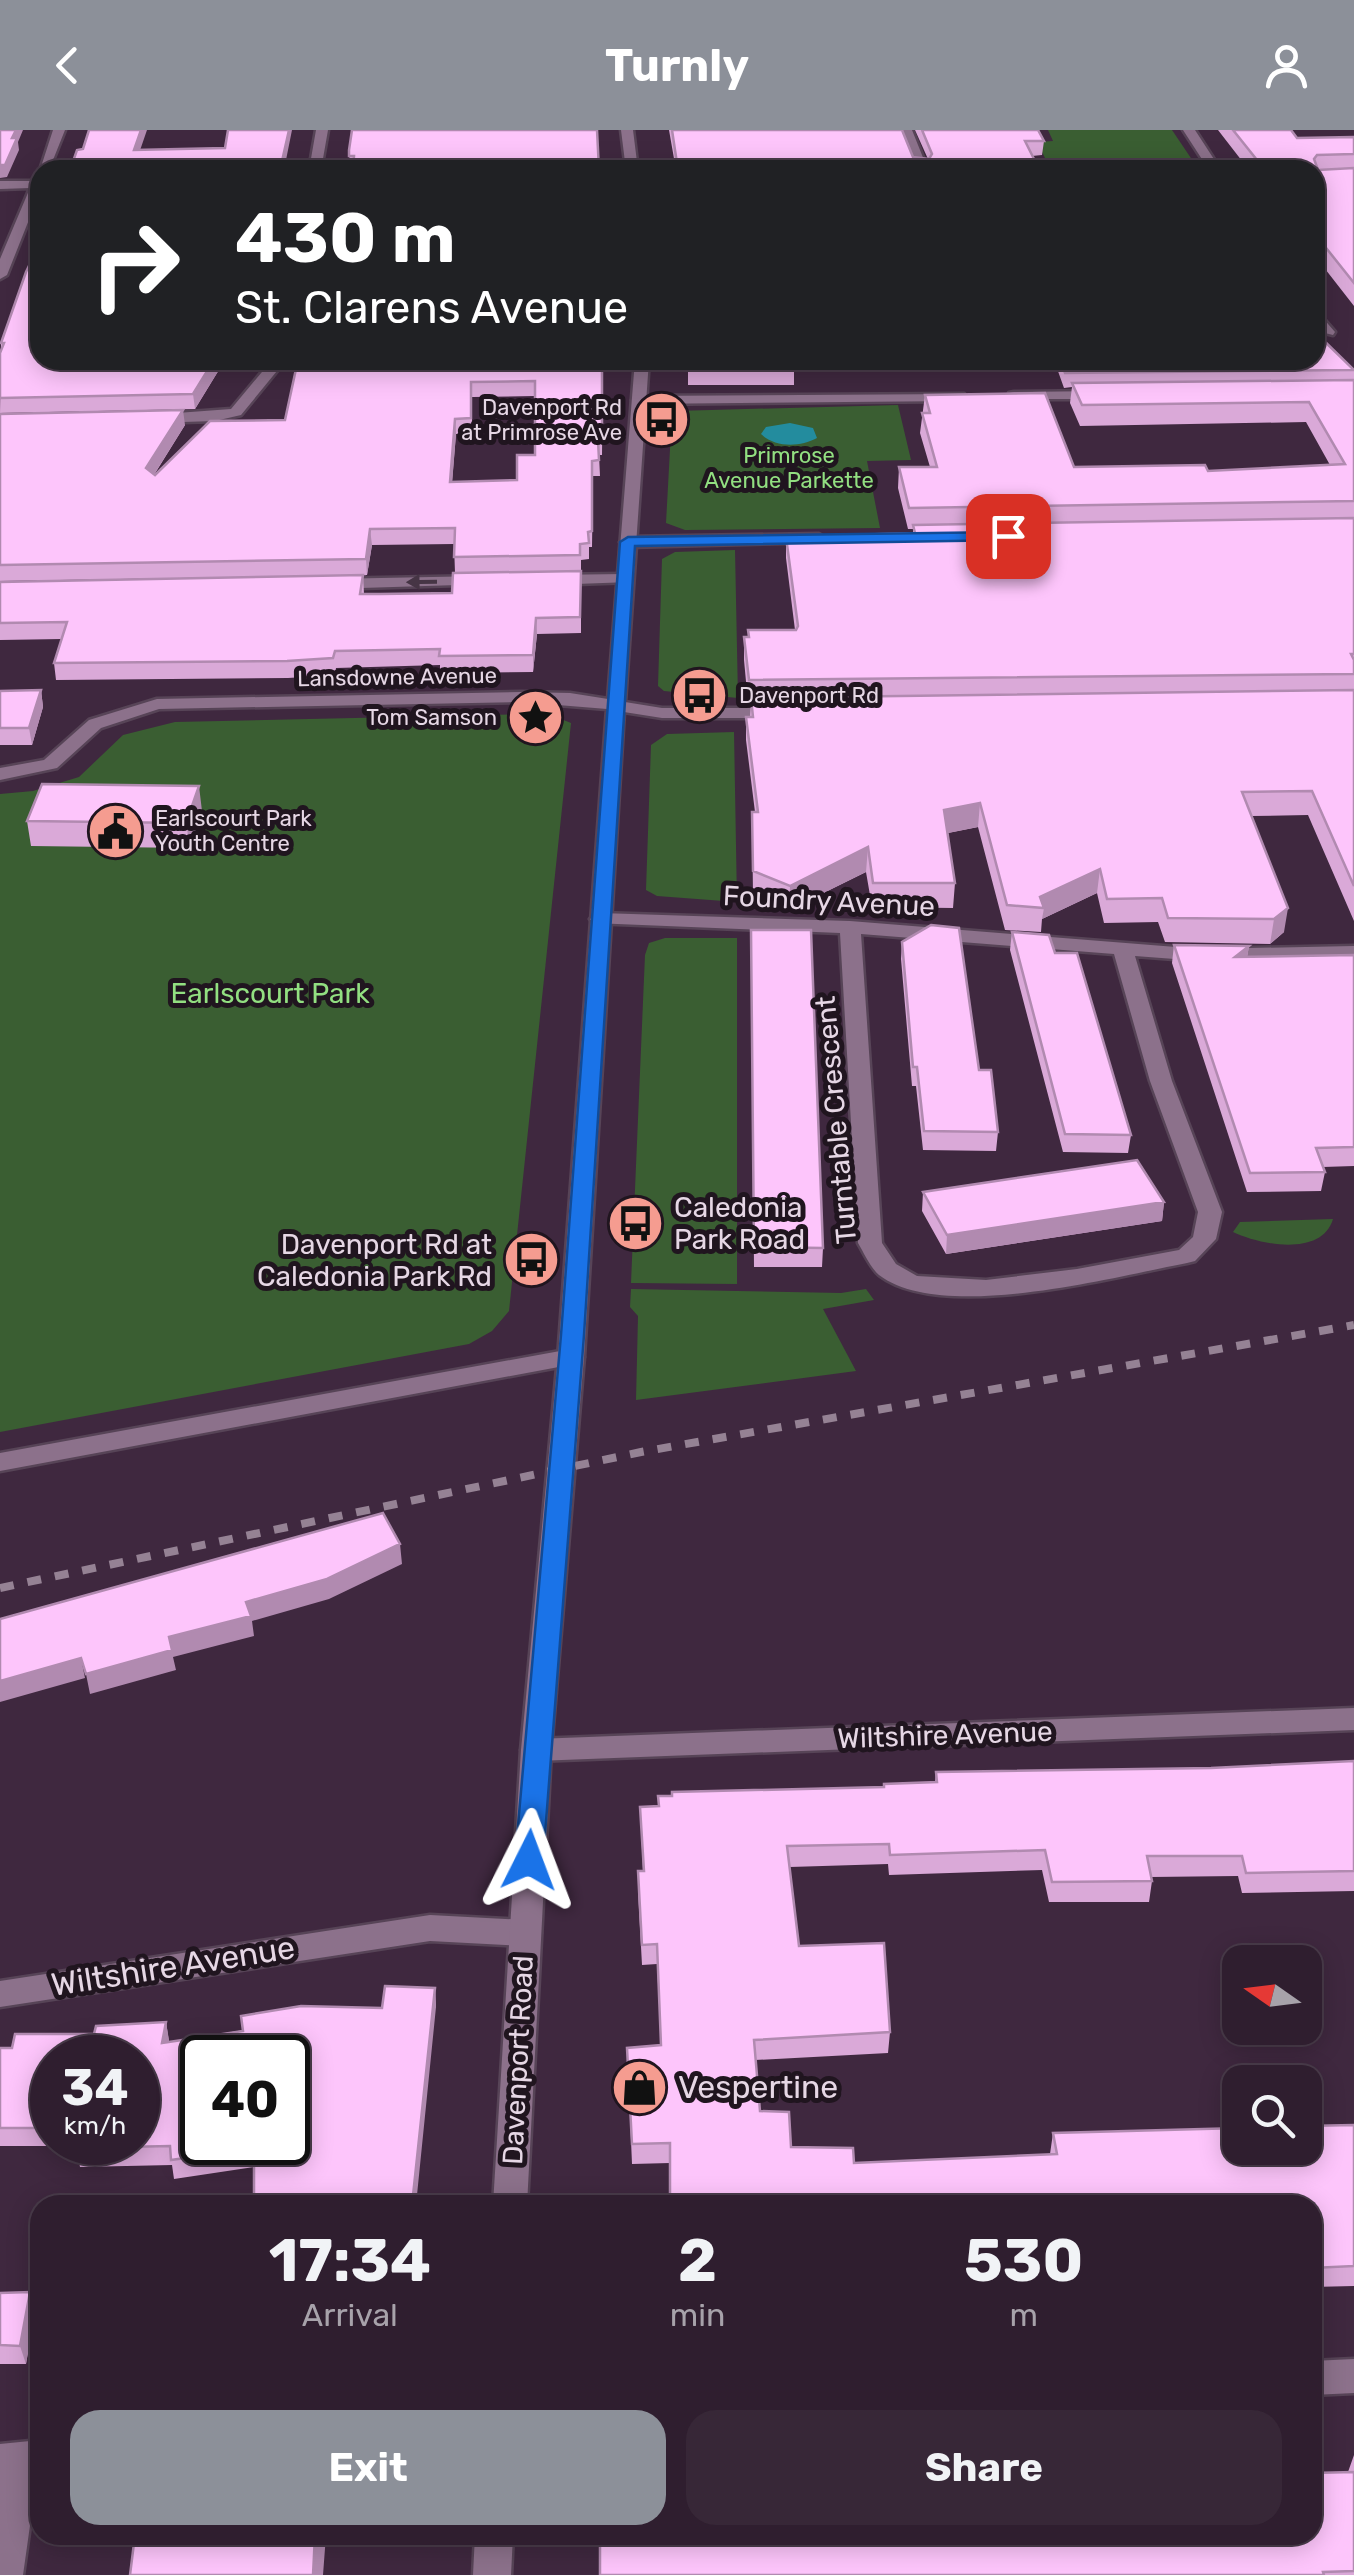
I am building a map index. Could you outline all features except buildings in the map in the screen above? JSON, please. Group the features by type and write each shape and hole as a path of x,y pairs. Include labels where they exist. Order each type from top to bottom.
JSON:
{"street":[{"path":"47,160 59,130"},
{"path":"318,160 322,130"},
{"path":"628,130 631,160"},
{"path":"906,130 918,160"},
{"path":"1188,130 1208,160"},
{"path":"0,185 30,183"},
{"path":"0,275 30,203"},
{"path":"1325,328 1328,332"},
{"path":"129,419 226,416 242,407 271,370"},
{"name":"Davenport Road","path":"511,2195 536,1750 571,1357 641,370"},
{"path":"1001,396 1118,395"},
{"path":"638,400 981,396"},
{"path":"628,542 837,539"},
{"path":"535,580 624,579"},
{"path":"310,585 498,581"},
{"name":"Lansdowne Avenue","path":"0,774 50,764 95,724 157,704 521,697 570,698 662,713 795,713"},
{"name":"Foundry Avenue","path":"600,919 850,927 1201,955 1354,952"},
{"name":"Turntable Crescent","path":"850,927 870,1243 888,1270 933,1290 974,1291 1188,1256 1204,1238 1210,1212 1161,1081 1123,950"},
{"path":"0,1462 571,1357"},
{"name":"Wiltshire Avenue","path":"536,1750 1354,1719"},
{"name":"Wiltshire Avenue","path":"0,1994 430,1928 525,1933"},
{"path":"1322,2378 1354,2376"},
{"path":"4,2575 20,2460"},
{"path":"492,2575 494,2545"}],"green space":[{"path":"1048,130 1172,130 1192,160 1046,160 1037,142 1053,141"},
{"name":"Primrose Avenue Parkette","path":"898,405 911,460 867,461 880,528 685,530 666,523 671,431 679,430 678,426 671,426 675,411"},
{"path":"735,550 738,698 664,691 658,686 662,559 675,552"},
{"name":"Earlscourt Park","path":"527,714 571,723 509,1311 492,1331 469,1344 0,1432 0,794 33,791 79,777 123,735 175,722"},
{"path":"734,732 737,902 657,896 646,890 651,745 667,734"},
{"path":"665,938 737,938 737,1284 631,1283 645,955 649,943"},
{"path":"1333,1219 1317,1239 1289,1245 1258,1241 1233,1232 1240,1222"},
{"path":"631,1289 841,1293 866,1289 874,1300 823,1309 856,1371 636,1400 638,1316 630,1307"}],"water":[{"path":"790,423 813,428 817,438 788,445 761,434 766,427"}],"railway":[{"path":"0,1588 641,1452 1354,1325"}],"place":[{"name":"Davenport Rd at Primrose Ave","path":"661,420"},
{"name":"Davenport Rd","path":"700,695"},
{"name":"Tom Samson","path":"536,717"},
{"name":"Earlscourt Park Youth Centre","path":"116,831"},
{"name":"Caledonia Park Road","path":"635,1223"},
{"name":"Davenport Rd at Caledonia Park Rd","path":"531,1260"},
{"name":"Vespertine","path":"639,2087"}],"route":[{"path":"529,1860 572,1335 586,1090 628,542 1008,536"}]}
